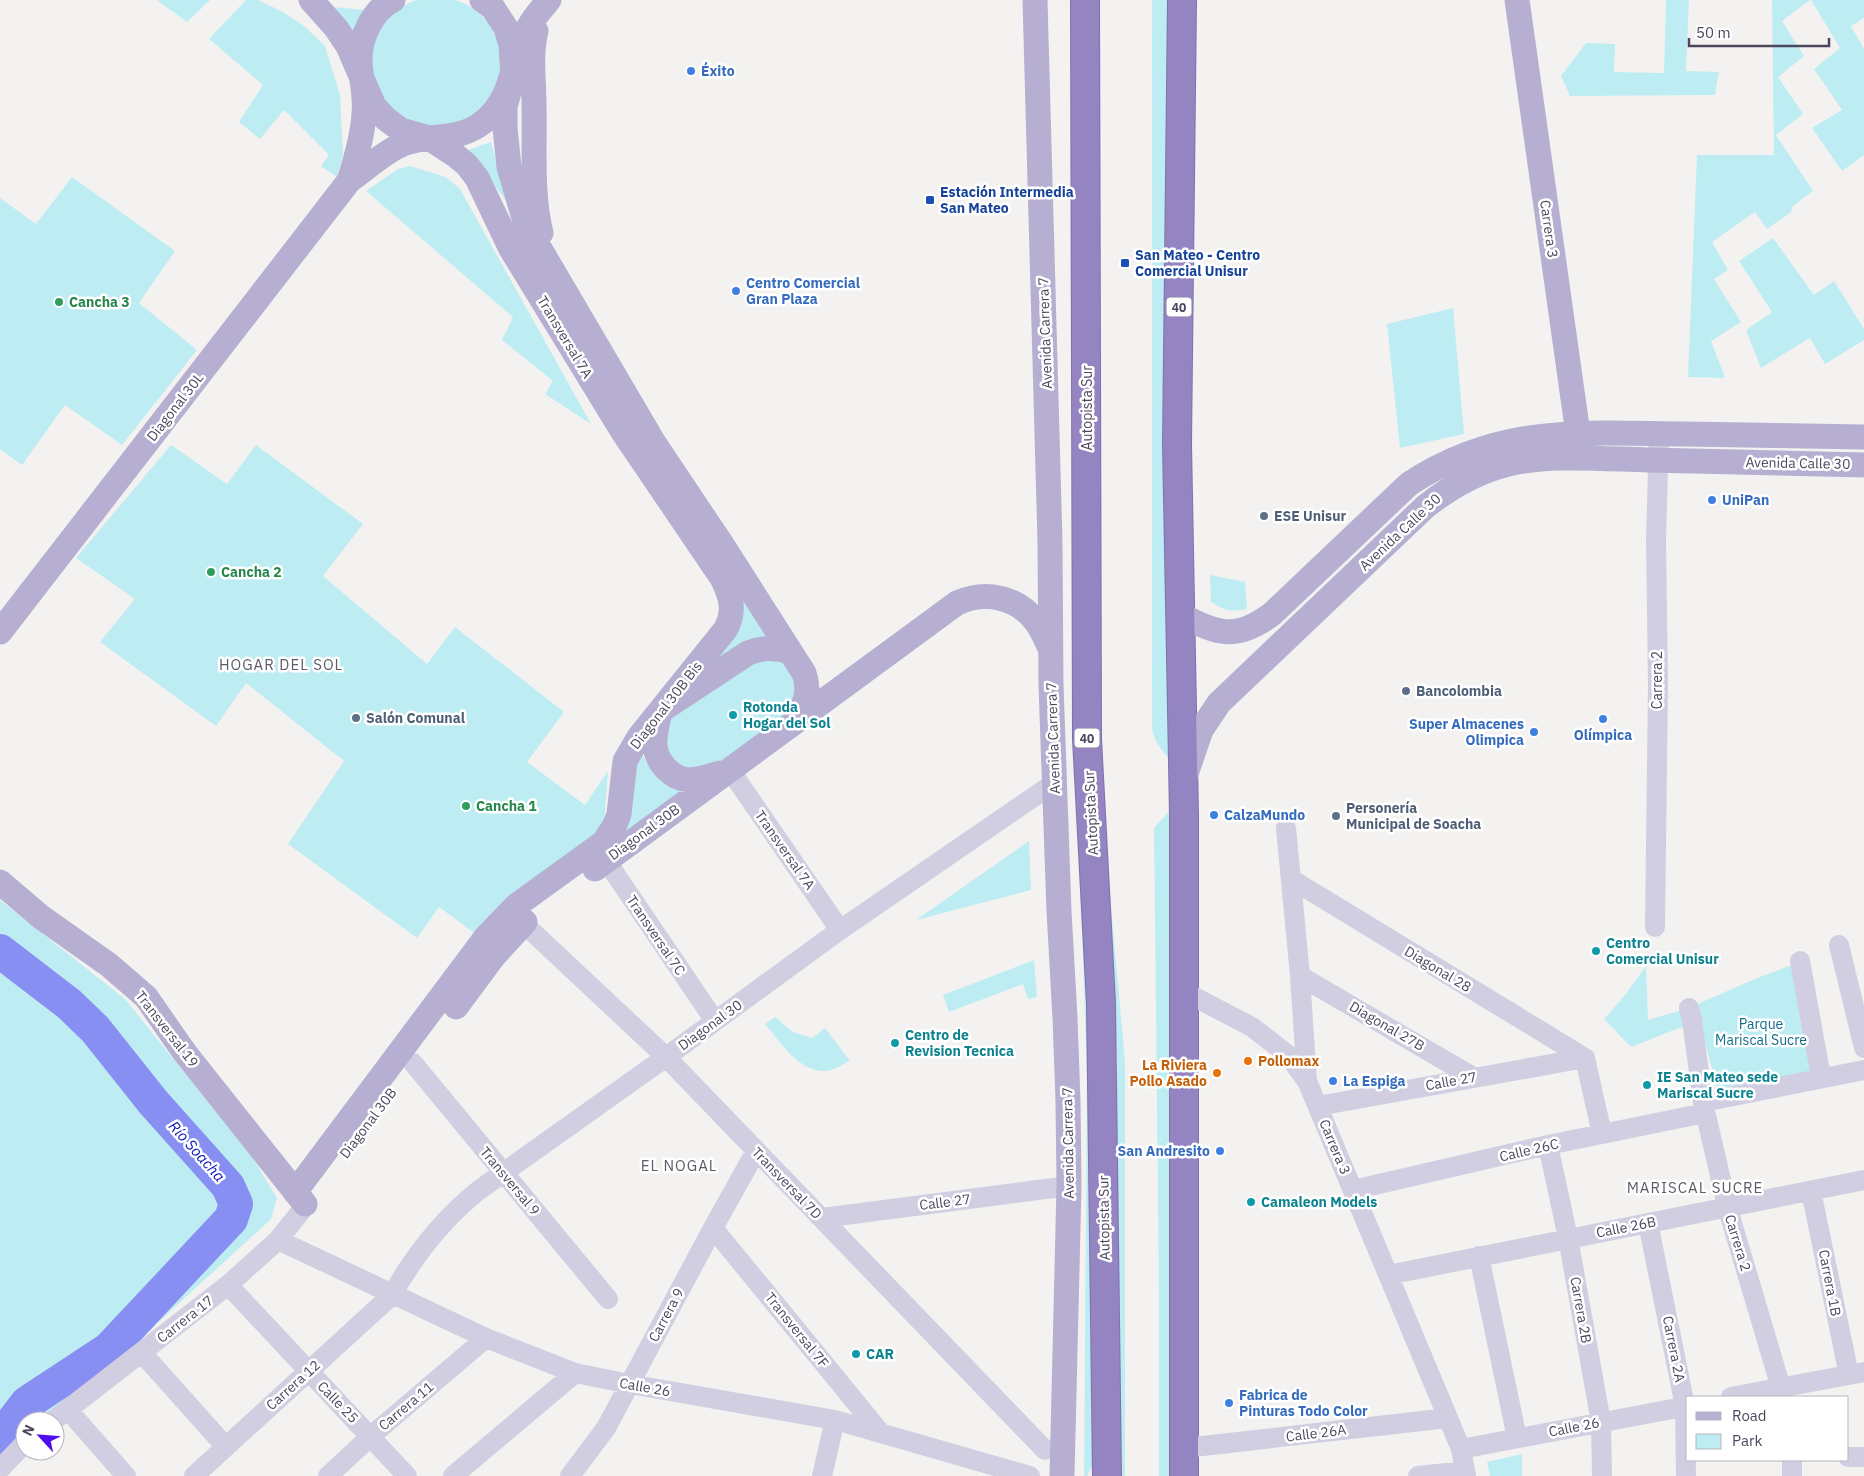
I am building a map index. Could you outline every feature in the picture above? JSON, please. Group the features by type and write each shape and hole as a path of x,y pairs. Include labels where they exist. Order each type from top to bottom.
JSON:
{"highway":[{"name":"Autopista Sur","path":"1085,0 1087,739 1101,1003 1107,1476"},
{"name":"40","path":"1182,0 1177,444 1184,782 1184,1476"}],"main road":[{"path":"311,0 327,17 348,46 364,85"},
{"path":"349,181 356,160 364,113 364,85 360,58 364,37 373,18 387,3 393,0"},
{"path":"482,0 492,8 506,28 511,45 512,77"},
{"name":"Avenida Carrera 7","path":"1036,0 1050,542 1050,649 1059,911 1066,1018 1069,1186 1062,1476"},
{"name":"Carrera 3","path":"1517,0 1582,458"},
{"path":"349,181 403,144 429,138 455,136 472,129 488,118 500,104 512,77 524,36 530,23 546,4"},
{"path":"546,4 535,35 533,56 536,200 548,265"},
{"name":"Transversal 7A","path":"512,77 505,107 505,128 509,167 526,225 654,443 722,543 790,652"},
{"name":"Transversal 7A","path":"364,85 374,106 386,119 401,130 429,138 455,155 467,165 477,178 511,249 622,432 722,578 730,594 732,610 729,622"},
{"name":"Diagonal 30L","path":"0,632 349,181"},
{"name":"Avenida Calle 30","path":"1180,615 1209,629 1221,632 1246,630 1258,624 1282,604 1409,484 1430,470 1456,458 1493,445 1520,439 1578,433 1864,437"},
{"name":"Avenida Calle 30","path":"1184,782 1201,730 1219,704 1259,663 1425,507 1445,491 1464,480 1489,469 1510,463 1582,458 1864,465"},
{"name":"Diagonal 30B","path":"301,1198 486,937 518,905 602,854 730,770 957,603 969,597 994,597 1009,600 1019,606 1038,624 1050,649"},
{"path":"1282,604 1295,611 1300,626"},
{"name":"Diagonal 30B Bis","path":"602,854 619,814 625,761 639,737 725,630 729,622"},
{"path":"730,770 701,779 688,780 676,777 668,771 662,763 655,746 660,711 748,653 757,649 770,648 790,652 804,673 808,683 805,704 795,722"},
{"name":"Diagonal 30B","path":"301,1198 413,1063 493,957 523,923 602,854"},
{"name":"Transversal 19","path":"0,882 41,917 109,965 146,997 185,1053 301,1198"}],"street":[{"name":"Carrera 2","path":"1655,927 1658,684 1656,539 1659,434"},
{"name":"Transversal 7A","path":"730,770 840,930"},
{"name":"Diagonal 30","path":"392,1295 404,1274 436,1230 461,1205 840,930 1054,783"},
{"name":"Carrera 3","path":"1286,828 1300,976 1307,1081 1461,1449 1466,1474"},
{"name":"Transversal 7C","path":"602,854 715,1021"},
{"name":"Diagonal 28","path":"1291,879 1585,1058"},
{"name":"Transversal 7D","path":"523,923 666,1057 1045,1450"},
{"path":"1839,944 1864,1048"},
{"path":"1800,961 1821,1077"},
{"name":"Diagonal 27B","path":"1300,976 1473,1077"},
{"path":"1185,992 1252,1027 1288,1055 1307,1081"},
{"name":"Carrera 2","path":"1689,1008 1704,1107 1727,1206 1789,1390"},
{"path":"1585,1058 1602,1134"},
{"name":"Calle 27","path":"1318,1106 1585,1058"},
{"name":"Transversal 9","path":"413,1063 608,1299"},
{"name":"Calle 26C","path":"1353,1190 1602,1134 1821,1077 1864,1070"},
{"name":"Carrera 2B","path":"1548,1145 1568,1238 1601,1422 1602,1476"},
{"name":"Carrera 9","path":"576,1475 606,1428 756,1151"},
{"name":"Calle 26B","path":"1388,1275 1864,1180"},
{"name":"Calle 27","path":"822,1218 1069,1186"},
{"name":"Carrera 1B","path":"1811,1191 1856,1373"},
{"name":"Carrera 17","path":"65,1413 228,1285 278,1240 301,1198"},
{"name":"Carrera 2A","path":"1648,1223 1686,1406 1686,1476"},
{"name":"Transversal 7F","path":"713,1228 880,1432"},
{"name":"Calle 26","path":"278,1240 486,1338 575,1373 835,1420 1030,1476"},
{"path":"1479,1256 1517,1438"},
{"name":"Calle 25","path":"228,1285 308,1372 371,1436 406,1476"},
{"name":"Carrera 12","path":"194,1476 392,1295"},
{"name":"Carrera 11","path":"328,1476 371,1436 486,1338"},
{"path":"142,1353 226,1447"},
{"path":"454,1476 575,1373"},
{"path":"1738,1396 1789,1390 1856,1373"},
{"name":"Calle 26","path":"1461,1449 1686,1406"},
{"name":"Calle 26A","path":"1184,1448 1448,1418"},
{"path":"65,1420 126,1476"},
{"path":"822,1476 835,1420"},
{"path":"5,1476 0,1470 15,1454"},
{"path":"1849,1458 1864,1457"},
{"path":"1792,1461 1792,1476"},
{"path":"1418,1476 1466,1474"}],"green space":[{"path":"420,-1 452,-1 472,8 490,26 500,49 500,75 490,98 472,116 449,126 423,126 400,116 382,98 372,75 372,49 382,26 400,8"},
{"path":"157,0 210,0 187,22"},
{"path":"246,0 258,0 283,12 304,26 325,46 340,95 343,154 337,177 321,166 329,155 284,110 260,139 239,122 263,85 209,39"},
{"path":"1152,0 1169,0 1163,449 1173,762 1160,747 1152,729"},
{"path":"1666,0 1689,0 1686,71 1719,72 1715,95 1570,96 1561,76 1586,43 1615,44 1614,72 1664,73"},
{"path":"1772,0 1810,0 1782,21 1804,56 1778,77 1803,114 1776,135 1813,191 1793,206 1791,212 1767,229 1755,212 1712,242 1728,270 1714,279 1741,322 1711,341 1725,378 1688,377 1697,155 1774,155"},
{"path":"1811,0 1864,0 1864,18 1851,26 1864,49 1864,155 1842,171 1812,128 1842,110 1814,69 1840,48"},
{"path":"333,7 366,10 353,33"},
{"path":"491,142 507,202 468,150"},
{"path":"410,166 446,177 460,189 591,424 545,394 553,381 502,340 513,317 366,191 398,169"},
{"path":"72,177 175,251 139,303 197,350 122,445 65,405 22,465 0,449 0,198 36,224"},
{"path":"1773,238 1814,295 1834,281 1864,329 1864,340 1825,364 1810,338 1761,368 1746,330 1772,312 1739,261"},
{"path":"1453,308 1464,434 1400,448 1387,324"},
{"path":"171,445 227,484 256,445 363,524 323,576 427,664 455,627 564,712 527,762 585,805 608,771 604,826 477,935 439,907 417,938 288,844 344,761 246,683 216,726 100,642 135,599 76,558"},
{"path":"1210,575 1245,582 1247,609 1228,610 1211,602"},
{"path":"741,594 772,639 706,671"},
{"path":"761,660 784,661 794,677 797,692 787,714 713,768 701,773 671,765 662,734 666,721 748,665"},
{"path":"641,751 648,765 657,776 667,784 682,791 618,839 629,776"},
{"path":"1172,808 1171,1476 1159,1476 1154,828"},
{"path":"1029,841 1031,890 916,920"},
{"path":"1109,885 1125,1061 1125,1476 1115,1476 1117,1061"},
{"path":"0,900 125,999 252,1157 277,1198 271,1219 103,1373 52,1411 15,1411 15,1439 10,1443 0,1458"},
{"path":"1081,904 1088,997 1093,1465 1087,1476 1084,1476 1087,1075"},
{"path":"1034,960 1037,997 1028,999 1023,984 949,1012 943,995"},
{"name":"Parque Mariscal Sucre","path":"1797,963 1820,1069 1719,1095 1695,1005"},
{"path":"1646,966 1648,1020 1689,1008 1691,1026 1679,1028 1631,1047 1604,1019 1625,995"},
{"path":"775,1017 793,1032 812,1038 825,1028 850,1061 828,1071 815,1070 806,1066 790,1054 765,1024"},
{"path":"1522,1454 1522,1476 1490,1476 1487,1462"}],"waterway":[{"name":"Río Soacha","path":"0,951 69,1004 95,1029 153,1102 228,1186 236,1204 231,1219 109,1349 27,1403 0,1438"}],"place":[{"name":"Éxito","path":"691,71"},
{"name":"Estación Intermedia San Mateo","path":"930,200"},
{"name":"San Mateo - Centro Comercial Unisur","path":"1125,263"},
{"name":"Centro Comercial Gran Plaza","path":"736,291"},
{"name":"Cancha 3","path":"59,302"},
{"name":"UniPan","path":"1712,500"},
{"name":"ESE Unisur","path":"1264,516"},
{"name":"Cancha 2","path":"211,572"},
{"name":"Bancolombia","path":"1406,691"},
{"name":"Rotonda Hogar del Sol","path":"733,715"},
{"name":"Salón Comunal","path":"356,718"},
{"name":"Olímpica","path":"1603,719"},
{"name":"Super Almacenes Olimpica","path":"1534,732"},
{"name":"Cancha 1","path":"466,806"},
{"name":"CalzaMundo","path":"1214,815"},
{"name":"Personería Municipal de Soacha","path":"1336,816"},
{"name":"Centro Comercial Unisur","path":"1596,951"},
{"name":"Centro de Revision Tecnica","path":"895,1043"},
{"name":"Pollomax","path":"1248,1061"},
{"name":"La Riviera Pollo Asado","path":"1217,1073"},
{"name":"La Espiga","path":"1333,1081"},
{"name":"IE San Mateo sede Mariscal Sucre","path":"1647,1085"},
{"name":"San Andresito","path":"1220,1151"},
{"name":"Camaleon Models","path":"1251,1202"},
{"name":"CAR","path":"856,1354"},
{"name":"Fabrica de Pinturas Todo Color","path":"1229,1403"}],"district":[{"name":"HOGAR DEL SOL","path":"281,664"},
{"name":"EL NOGAL","path":"679,1165"},
{"name":"MARISCAL SUCRE","path":"1695,1187"}]}
